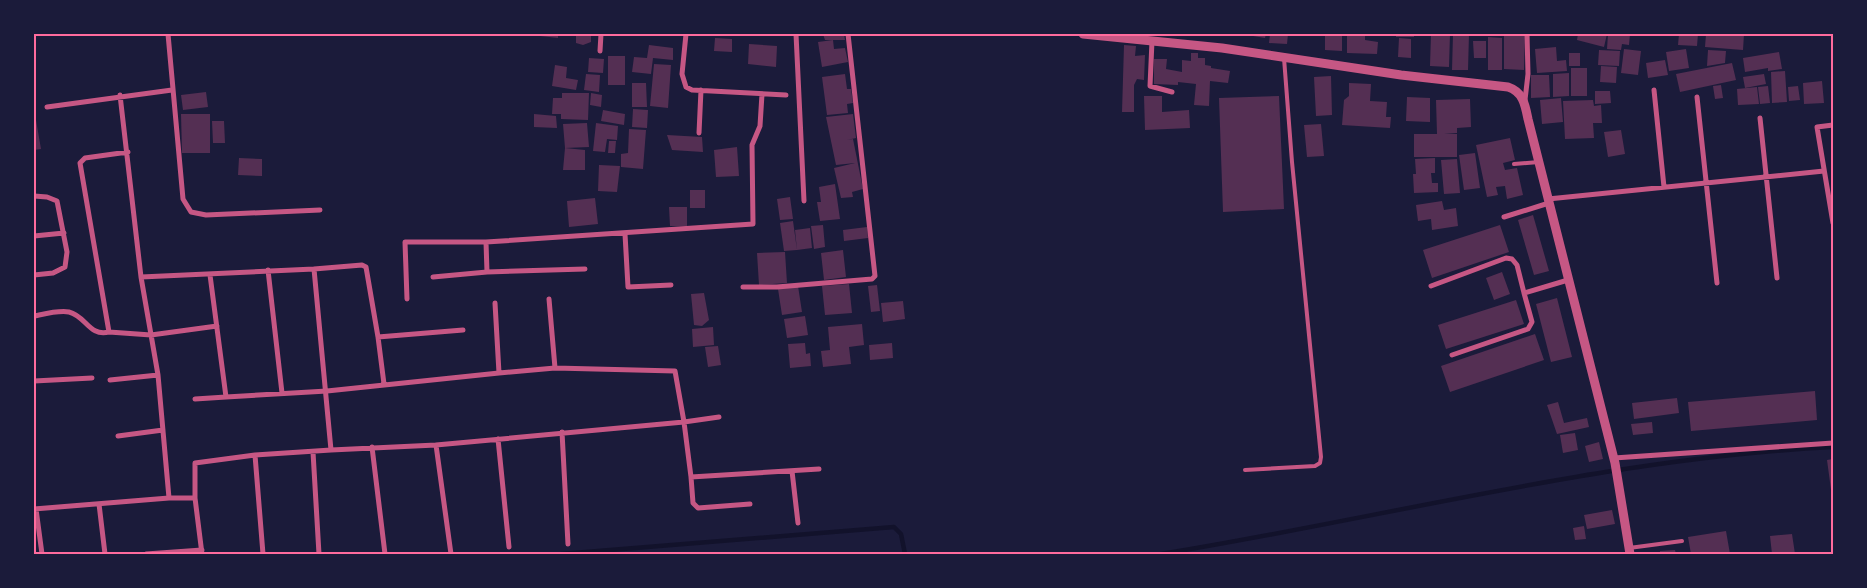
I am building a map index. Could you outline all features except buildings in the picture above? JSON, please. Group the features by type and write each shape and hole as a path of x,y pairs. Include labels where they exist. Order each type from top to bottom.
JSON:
{"street":[{"path":"168,34 183,199 191,212 206,215 320,210"},
{"path":"600,51 601,34"},
{"path":"686,34 682,74 686,87 701,90 786,95"},
{"path":"796,34 804,201"},
{"path":"742,287 783,286 872,279 875,276 848,34"},
{"path":"1083,34 1222,48 1284,58 1508,87 1518,92 1524,103 1614,461 1630,551"},
{"path":"1524,103 1528,74 1527,34"},
{"path":"1152,41 1150,86 1172,92"},
{"path":"46,108 172,90"},
{"path":"699,132 701,90"},
{"path":"1654,90 1664,187"},
{"path":"407,299 405,242 486,242 753,224 752,145 760,126 762,94"},
{"path":"120,96 141,276 158,375 169,498"},
{"path":"1697,97 1717,283"},
{"path":"1760,118 1777,278"},
{"path":"1833,124 1817,128 1833,223"},
{"path":"109,332 80,163 85,158 128,152"},
{"path":"1504,216 1548,201 1824,171"},
{"path":"34,196 47,197 57,202 67,252 65,267 53,273 34,275"},
{"path":"34,236 64,233"},
{"path":"624,234 628,287 671,285"},
{"path":"486,242 487,272"},
{"path":"1430,286 1506,258 1512,259 1517,265 1532,322 1531,326 1452,355"},
{"path":"141,276 210,275 362,265 366,267 384,384"},
{"path":"314,269 327,391 331,450"},
{"path":"433,277 487,272 585,269"},
{"path":"268,270 282,393"},
{"path":"210,275 226,398"},
{"path":"1524,293 1568,280"},
{"path":"549,298 555,368"},
{"path":"495,303 499,373"},
{"path":"34,316 68,312 82,318 88,328 95,331 151,335 217,326"},
{"path":"378,337 463,330"},
{"path":"195,399 327,391 555,368 675,370 684,422 693,503 698,508 750,504"},
{"path":"110,380 158,375"},
{"path":"34,381 92,378"},
{"path":"146,554 202,552 195,498 195,463 255,455 372,447 436,445 684,422 719,417"},
{"path":"118,436 163,430"},
{"path":"562,432 568,544"},
{"path":"498,439 509,547"},
{"path":"1614,461 1833,443"},
{"path":"436,445 451,554"},
{"path":"372,447 385,554"},
{"path":"313,452 319,554"},
{"path":"255,455 262,554"},
{"path":"690,477 819,469"},
{"path":"792,472 798,523"},
{"path":"42,554 35,509 169,498 195,498"},
{"path":"99,504 105,554"}],"lane":[{"path":"1245,470 1315,466 1320,463 1284,58"},
{"path":"1514,164 1539,162"},
{"path":"1630,551 1682,541"}],"waterway":[{"path":"1161,554 1245,540 1580,476 1748,453 1833,447"},
{"path":"561,554 894,527 901,534 905,554"}]}
